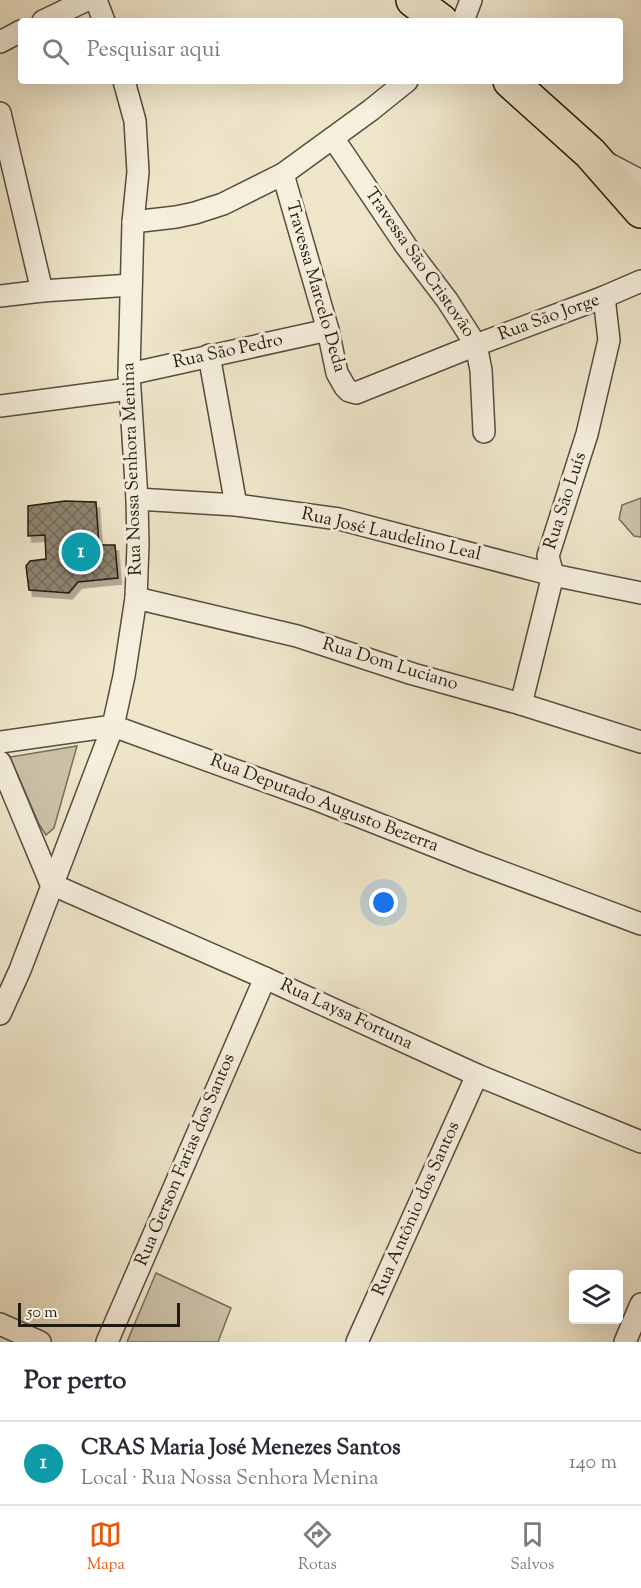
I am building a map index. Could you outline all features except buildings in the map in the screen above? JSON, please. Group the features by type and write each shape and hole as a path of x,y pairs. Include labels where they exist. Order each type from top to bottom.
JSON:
{"main road":[{"path":"413,0 437,18"},
{"path":"513,84 590,153 641,211"},
{"path":"590,153 641,238"}],"street":[{"path":"49,18 87,0"},
{"path":"96,0 103,18"},
{"path":"464,18 471,0"},
{"path":"0,42 18,33"},
{"name":"Rua Nossa Senhora Menina","path":"0,1014 20,970 113,726 124,676 136,598 137,499 129,381 133,222 138,172 135,121 125,84"},
{"path":"133,222 195,213 223,204 283,174 403,84"},
{"path":"0,113 42,291"},
{"name":"Travessa São Cristovão","path":"333,138 476,345 481,370 484,432"},
{"path":"590,153 641,181"},
{"name":"Travessa Marcelo Deda","path":"283,174 328,330 337,373 345,387 356,393"},
{"name":"Rua São Jorge","path":"356,393 641,281"},
{"path":"0,296 131,285"},
{"name":"Rua São Luís","path":"521,704 553,575 548,556 587,434 609,340 604,297"},
{"name":"Rua São Pedro","path":"0,406 129,381 209,355 328,330"},
{"path":"209,355 236,505"},
{"name":"Rua José Laudelino Leal","path":"137,499 236,505 339,519 553,575 641,593"},
{"name":"Rua Dom Luciano","path":"136,598 297,636 413,674 521,704 641,742"},
{"name":"Rua Deputado Augusto Bezerra","path":"0,742 113,726 320,801 641,924"},
{"path":"0,762 51,884"},
{"name":"Rua Laysa Fortuna","path":"51,884 477,1075 641,1142"},
{"name":"Rua Gerson Farias dos Santos","path":"107,1342 265,978"},
{"name":"Rua Antônio dos Santos","path":"357,1342 477,1075"},
{"path":"625,1342 641,1304"},
{"path":"0,1324 40,1342"}],"shaded area":[{"path":"641,498 641,537 634,536 619,519 622,505"},
{"path":"77,746 54,828 46,835 10,757"},
{"path":"156,1273 231,1308 218,1342 127,1342"}],"place":[{"name":"CRAS Maria José Menezes Santos","path":"81,552"}]}
